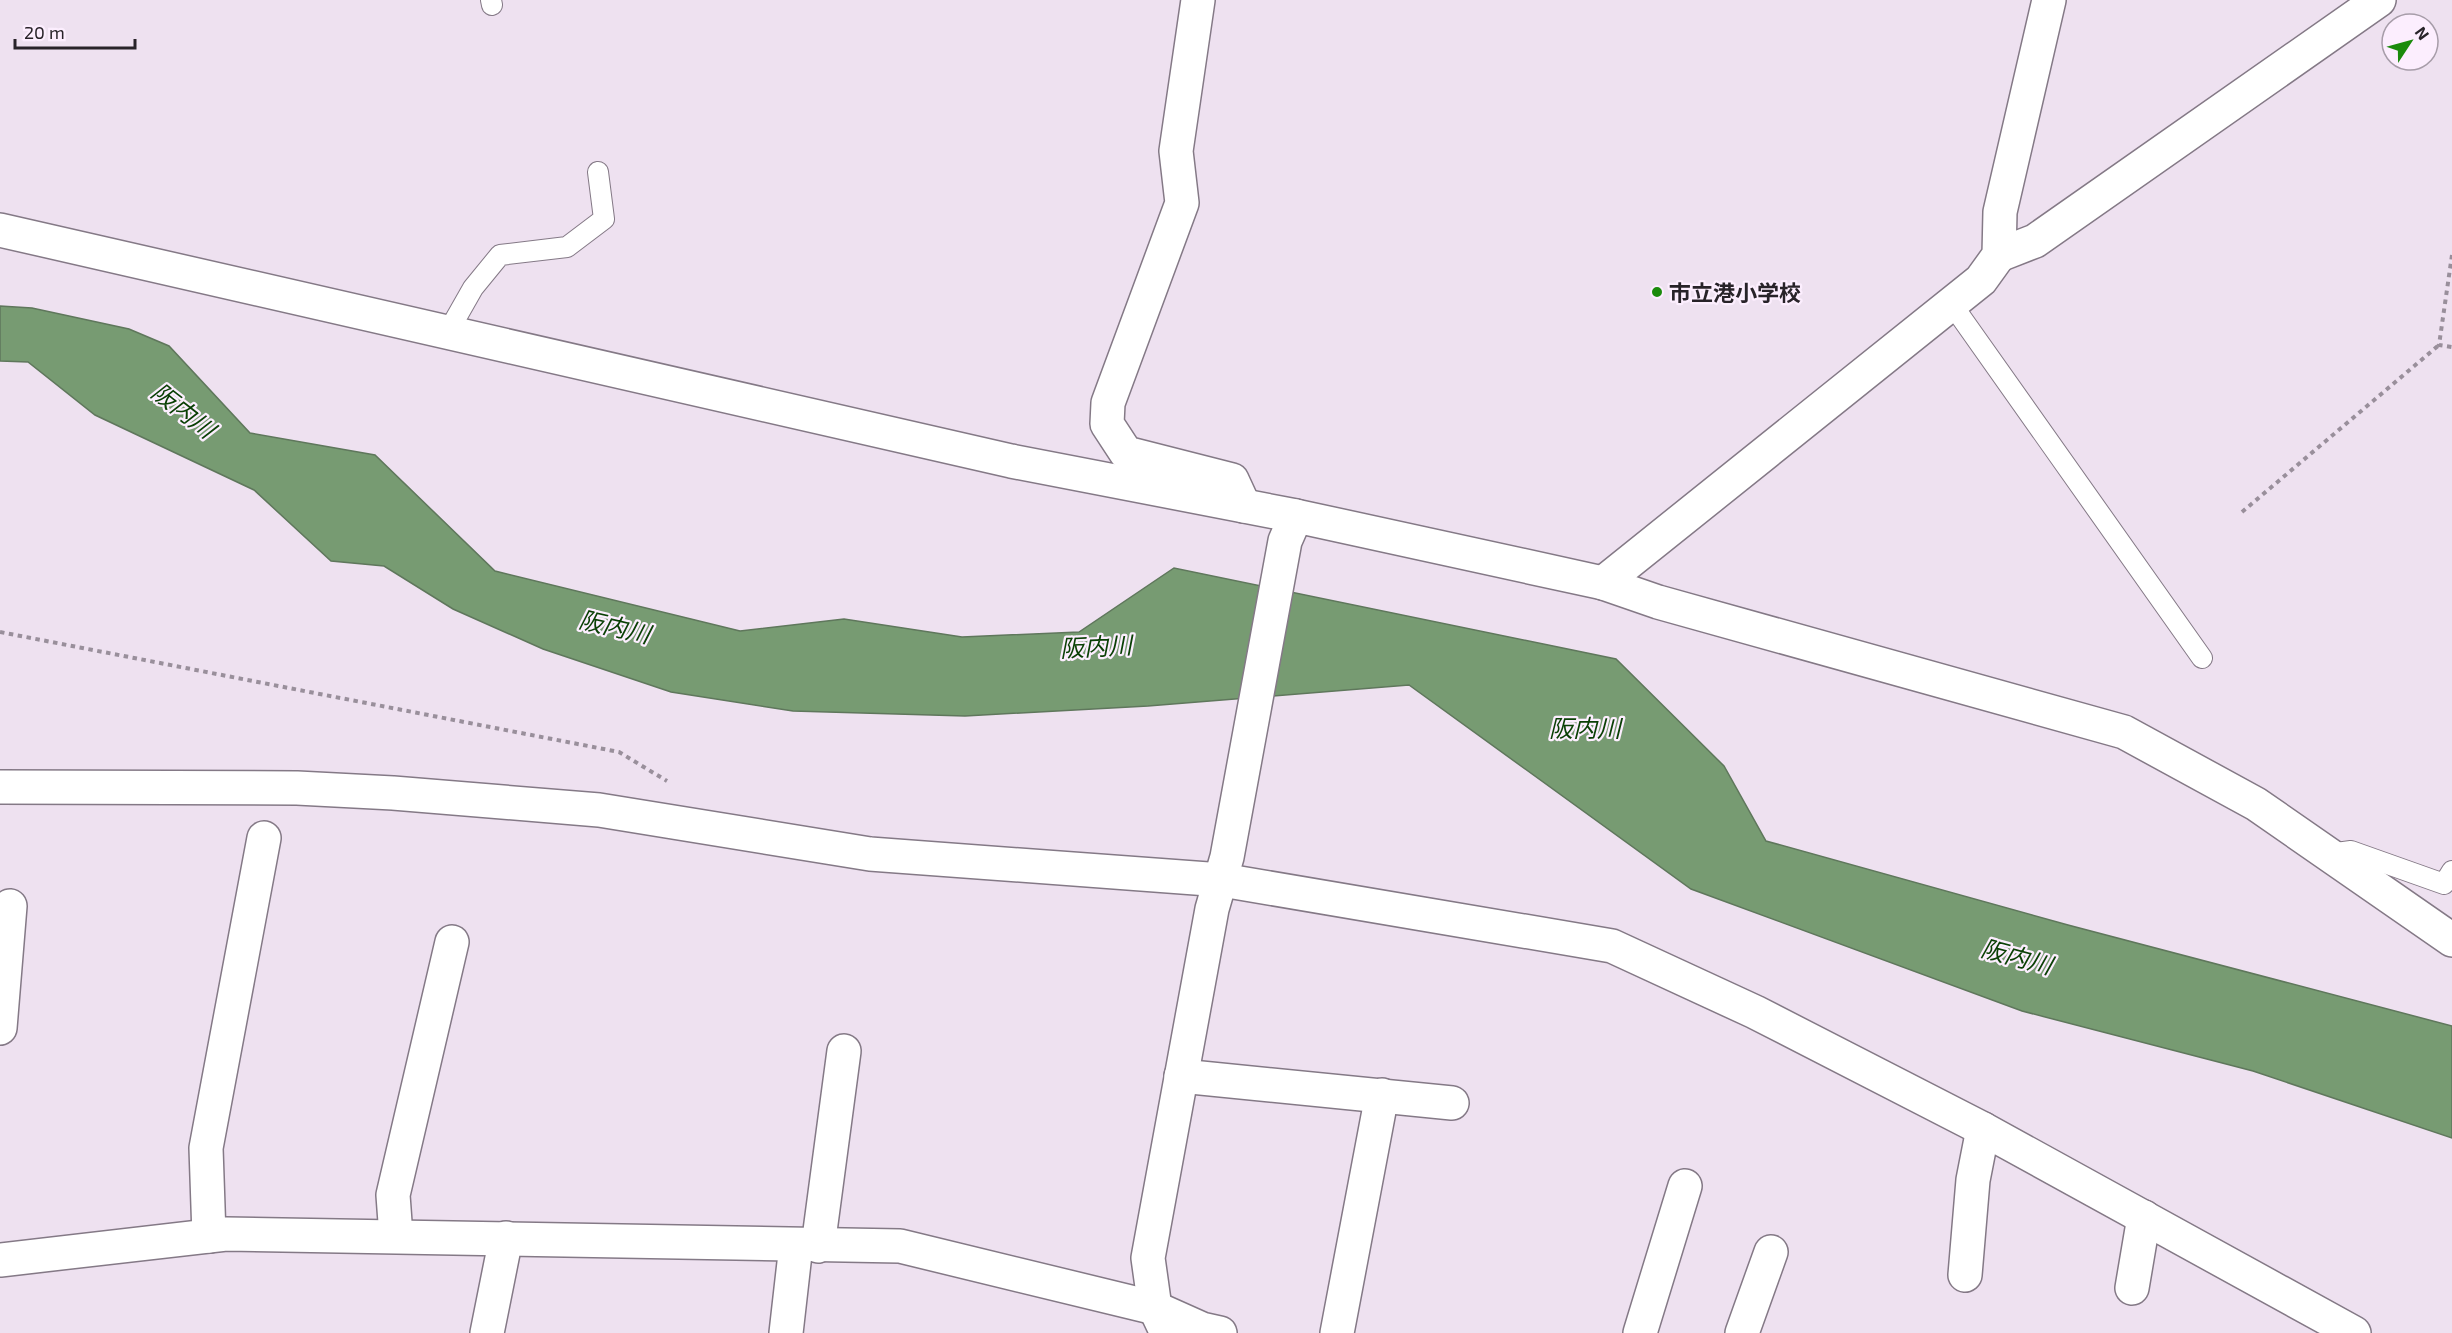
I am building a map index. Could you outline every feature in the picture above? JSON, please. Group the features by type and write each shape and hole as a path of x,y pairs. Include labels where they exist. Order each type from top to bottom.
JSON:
{"street":[{"path":"1198,0 1176,151 1182,203 1108,403 1107,424 1126,453 1232,480 1244,506"},
{"path":"1999,255 2000,212 2049,0"},
{"path":"1603,584 1981,280 1999,255 2035,241 2379,0"},
{"path":"0,230 1011,461 1244,506 1290,529 1603,584 1658,602 2124,732 2256,804 2452,940"},
{"path":"1161,1321 1148,1257 1212,909 1225,869 1290,529"},
{"path":"0,787 297,788 393,793 599,810 870,854 1225,869 1612,946 1755,1012 1983,1129 2354,1333"},
{"path":"209,1236 206,1148 264,838"},
{"path":"0,1028 6,927"},
{"path":"396,1236 393,1195 452,942"},
{"path":"786,1333 807,1245 844,1051"},
{"path":"1181,1076 1452,1103"},
{"path":"1337,1333 1382,1095"},
{"path":"1965,1275 1973,1180 1983,1129"},
{"path":"1640,1333 1685,1186"},
{"path":"2133,1288 2145,1217"},
{"path":"0,1260 209,1236 396,1236 900,1246 1161,1321 1220,1333"},
{"path":"487,1333 506,1239"},
{"path":"1742,1333 1771,1252"}],"lane":[{"path":"448,332 473,288 500,255 567,247 604,219 598,172"},
{"path":"1951,303 2202,658"},
{"path":"2329,854 2351,851 2444,884 2452,871"}],"path":[{"path":"2242,512 2439,345 2452,255"},
{"path":"2439,345 2452,347"},
{"path":"0,632 619,752 669,782"}],"water":[{"name":"阪内川","path":"0,306 32,308 129,329 169,346 250,433 375,455 495,571 740,631 844,619 962,637 1079,632 1174,568 1616,659 1724,766 1766,841 2068,925 2452,1026 2452,1138 2253,1071 2022,1011 1691,889 1409,685 1148,706 965,716 793,711 671,692 543,649 453,609 384,566 331,561 254,490 95,415 28,362 0,361"}],"place":[{"name":"市立港小学校","path":"1657,292"}]}
